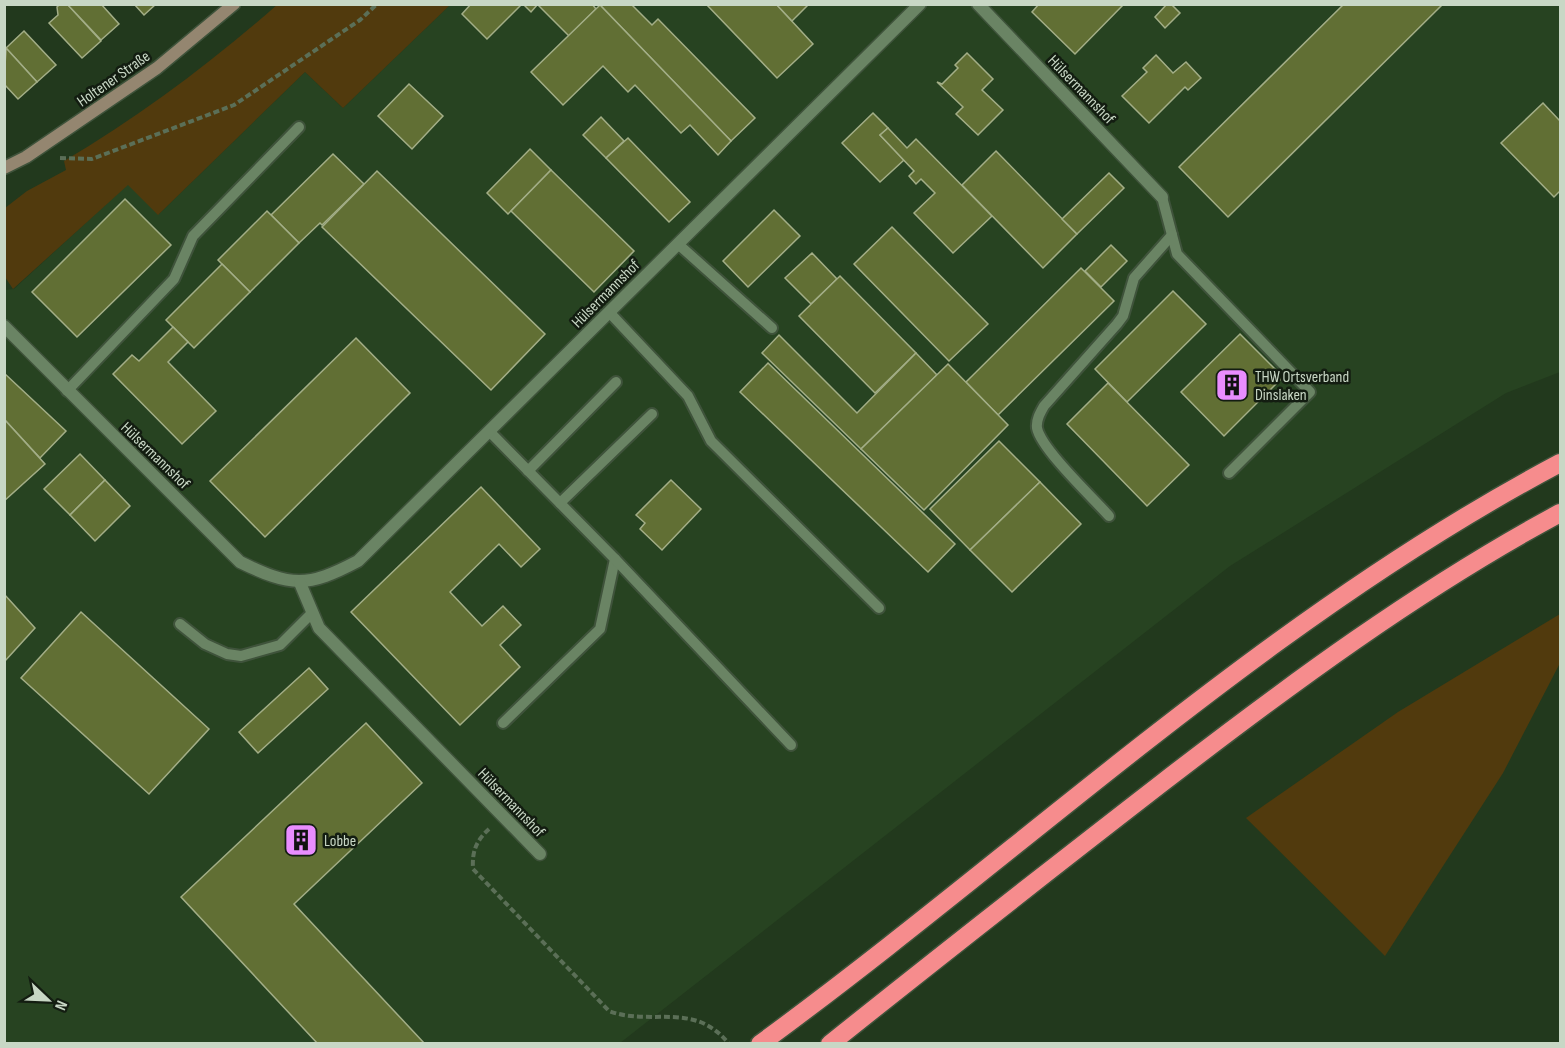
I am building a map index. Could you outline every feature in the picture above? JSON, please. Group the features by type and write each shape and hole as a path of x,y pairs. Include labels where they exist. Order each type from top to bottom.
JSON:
{"highway":[{"path":"760,1044 1212,689 1342,596 1496,497 1560,464"},
{"path":"830,1044 1228,732 1366,631 1515,537 1560,513"}],"street":[{"name":"Holtener Straße","path":"4,168 26,157 157,68 234,4"},
{"name":"Hülsermannshof","path":"5,329 240,562 268,575 300,583 334,574 358,561 920,4"},
{"name":"Hülsermannshof","path":"978,4 1162,197"},
{"name":"Hülsermannshof","path":"300,583 319,628 540,854"}],"lane":[{"path":"67,391 174,279 194,236 299,127"},
{"path":"1162,197 1177,254 1310,392 1229,473"},
{"path":"1109,516 1048,448 1037,427 1038,417 1044,406 1118,324 1123,316 1134,278 1172,236"},
{"path":"678,244 772,328"},
{"path":"609,312 688,396 711,441 879,608"},
{"path":"528,471 616,382"},
{"path":"560,503 652,414"},
{"path":"489,431 791,744"},
{"path":"503,723 600,628 615,559"},
{"path":"180,624 205,644 226,654 241,656 280,645 312,613"}],"path":[{"path":"26,157 92,159 234,105 360,20 377,4"},
{"path":"502,816 479,838 472,854 473,869 586,988 609,1011 624,1017 673,1015 707,1025 722,1034 729,1044"}],"shaded area":[{"path":"278,4 450,5 343,108 305,72 158,215 128,185 13,289 5,277 5,208 27,191 66,170 64,161 120,126 174,88"},
{"path":"450,5 1560,5 1560,372 1506,393 1230,566 620,1043 5,1043 4,290 14,289 128,184 159,214 305,72 343,108"},
{"path":"1560,614 1560,663 1503,773 1385,956 1246,818 1398,712"}],"building":[{"path":"60,4 68,5 101,41 82,58 49,23 58,15 57,7"},
{"path":"101,4 119,24 101,40 68,5"},
{"path":"134,4 156,4 144,15"},
{"path":"471,4 522,4 487,39 462,14"},
{"path":"523,4 538,4 531,12"},
{"path":"592,4 596,9 569,36 538,5"},
{"path":"631,4 652,25 658,19 755,118 731,141 600,5"},
{"path":"706,4 776,4 813,44 777,78"},
{"path":"776,4 809,4 792,21"},
{"path":"1039,4 1124,4 1075,54 1032,12"},
{"path":"1167,4 1171,4 1180,13 1165,28 1155,17"},
{"path":"1344,4 1443,4 1228,217 1179,167"},
{"path":"600,5 731,141 718,155 690,125 681,133 635,85 628,92 603,66 563,105 531,72"},
{"path":"24,31 56,65 37,82 6,48"},
{"path":"6,48 37,82 18,99 4,84"},
{"path":"967,53 993,79 982,90 1003,110 978,135 956,114 963,107 937,82 942,84 958,68 955,65"},
{"path":"1156,55 1173,73 1186,62 1201,78 1188,90 1185,87 1149,123 1122,96 1147,72 1143,68"},
{"path":"409,84 443,116 412,149 378,116"},
{"path":"1543,103 1560,121 1560,191 1554,197 1501,143"},
{"path":"873,113 888,128 880,135 904,160 880,182 842,143"},
{"path":"601,117 624,141 606,158 583,135"},
{"path":"888,128 907,148 916,139 992,216 953,253 914,213 935,193 921,179 916,184 909,176 914,171 880,135"},
{"path":"628,138 690,202 669,222 606,158"},
{"path":"530,149 551,170 508,214 487,193"},
{"path":"996,151 1077,234 1043,268 962,185"},
{"path":"333,154 364,184 322,225 320,223 299,243 271,215"},
{"path":"551,170 634,251 594,292 511,211"},
{"path":"377,171 545,334 491,390 322,227"},
{"path":"1109,173 1124,188 1077,234 1062,219"},
{"path":"125,199 171,245 77,337 32,292"},
{"path":"774,210 800,236 748,287 723,261"},
{"path":"267,211 299,243 250,292 218,260"},
{"path":"892,227 988,324 949,361 854,264"},
{"path":"1111,245 1127,261 1101,287 1085,271"},
{"path":"812,253 837,279 811,304 785,278"},
{"path":"222,264 250,292 194,348 166,320"},
{"path":"1081,268 1114,301 998,415 966,382"},
{"path":"840,276 916,353 875,393 799,316"},
{"path":"1173,291 1206,324 1127,402 1095,369"},
{"path":"173,327 188,342 168,362 216,411 182,444 113,374 132,355 139,361"},
{"name":"THW Ortsverband Dinslaken","path":"1240,334 1283,377 1224,436 1181,392"},
{"path":"779,335 857,413 916,353 937,375 861,449 762,353"},
{"path":"356,338 410,393 265,537 210,481"},
{"path":"768,363 955,544 928,572 740,392"},
{"path":"948,364 1008,425 924,510 861,449"},
{"path":"4,373 66,431 40,458 4,419"},
{"path":"1108,383 1189,465 1147,506 1067,424"},
{"path":"4,419 45,464 4,501"},
{"path":"999,441 1040,482 970,550 930,509"},
{"path":"80,454 105,480 70,515 44,489"},
{"path":"105,480 130,506 95,541 70,515"},
{"path":"671,480 701,509 662,550 640,529 645,523 636,515"},
{"path":"1040,482 1081,524 1012,592 970,550"},
{"path":"481,487 540,549 521,567 499,544 450,592 482,626 503,606 521,625 500,645 520,667 460,725 351,612"},
{"path":"4,594 35,628 4,662"},
{"path":"81,612 209,729 149,794 21,678"},
{"path":"309,668 328,689 258,753 239,732"},
{"name":"Lobbe","path":"366,723 422,783 294,904 425,1044 318,1044 181,897"}],"place":[{"name":"THW Ortsverband Dinslaken","path":"1232,385"},
{"name":"Lobbe","path":"301,840"}]}
